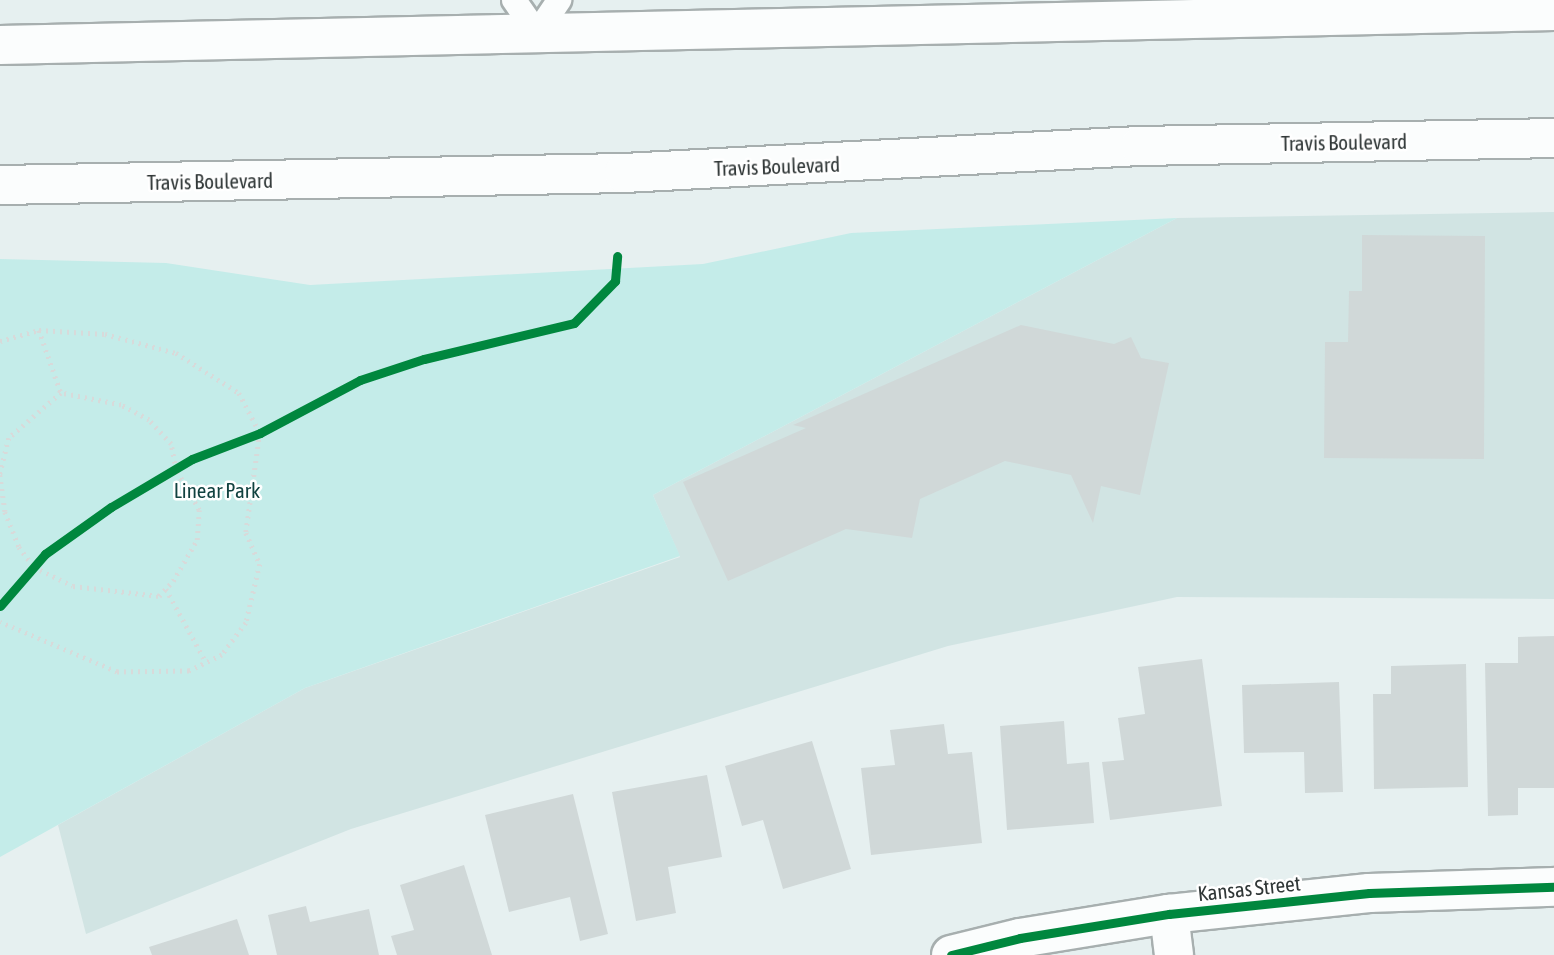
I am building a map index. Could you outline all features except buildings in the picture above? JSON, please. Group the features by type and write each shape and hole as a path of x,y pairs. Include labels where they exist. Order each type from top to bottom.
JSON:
{"main road":[{"path":"0,45 1554,11"},
{"name":"Travis Boulevard","path":"0,185 624,173 1140,146 1554,138"},
{"name":"Kansas Street","path":"951,955 1020,938 1169,914 1369,893 1554,887"},
{"path":"1169,914 1174,955"}],"lane":[{"path":"514,0 537,33 559,0"}],"path":[{"path":"0,341 39,330 105,334 176,353 239,393 260,433 246,533 260,565 246,623 222,654 188,671 117,672 0,622"},
{"path":"39,330 61,393"},
{"path":"61,393 121,405 149,420 171,444 176,470 199,510 197,540 159,596 72,586 34,567 19,547 5,512 0,475 9,438 61,393"},
{"path":"166,589 206,662"}],"shaded area":[{"path":"1554,212 1554,599 1177,597 948,646 351,829 86,934 58,825 305,688 680,557 653,495 1177,218"}],"green space":[{"name":"Linear Park","path":"1177,218 653,495 680,556 305,688 0,857 0,259 166,263 310,285 703,264 851,233"}],"cycle path":[{"path":"0,606 45,554 111,507 192,459 260,433 360,380 424,359 574,323 615,281 617,256"},
{"path":"951,955 1020,938 1169,914 1369,893 1554,887"}]}
